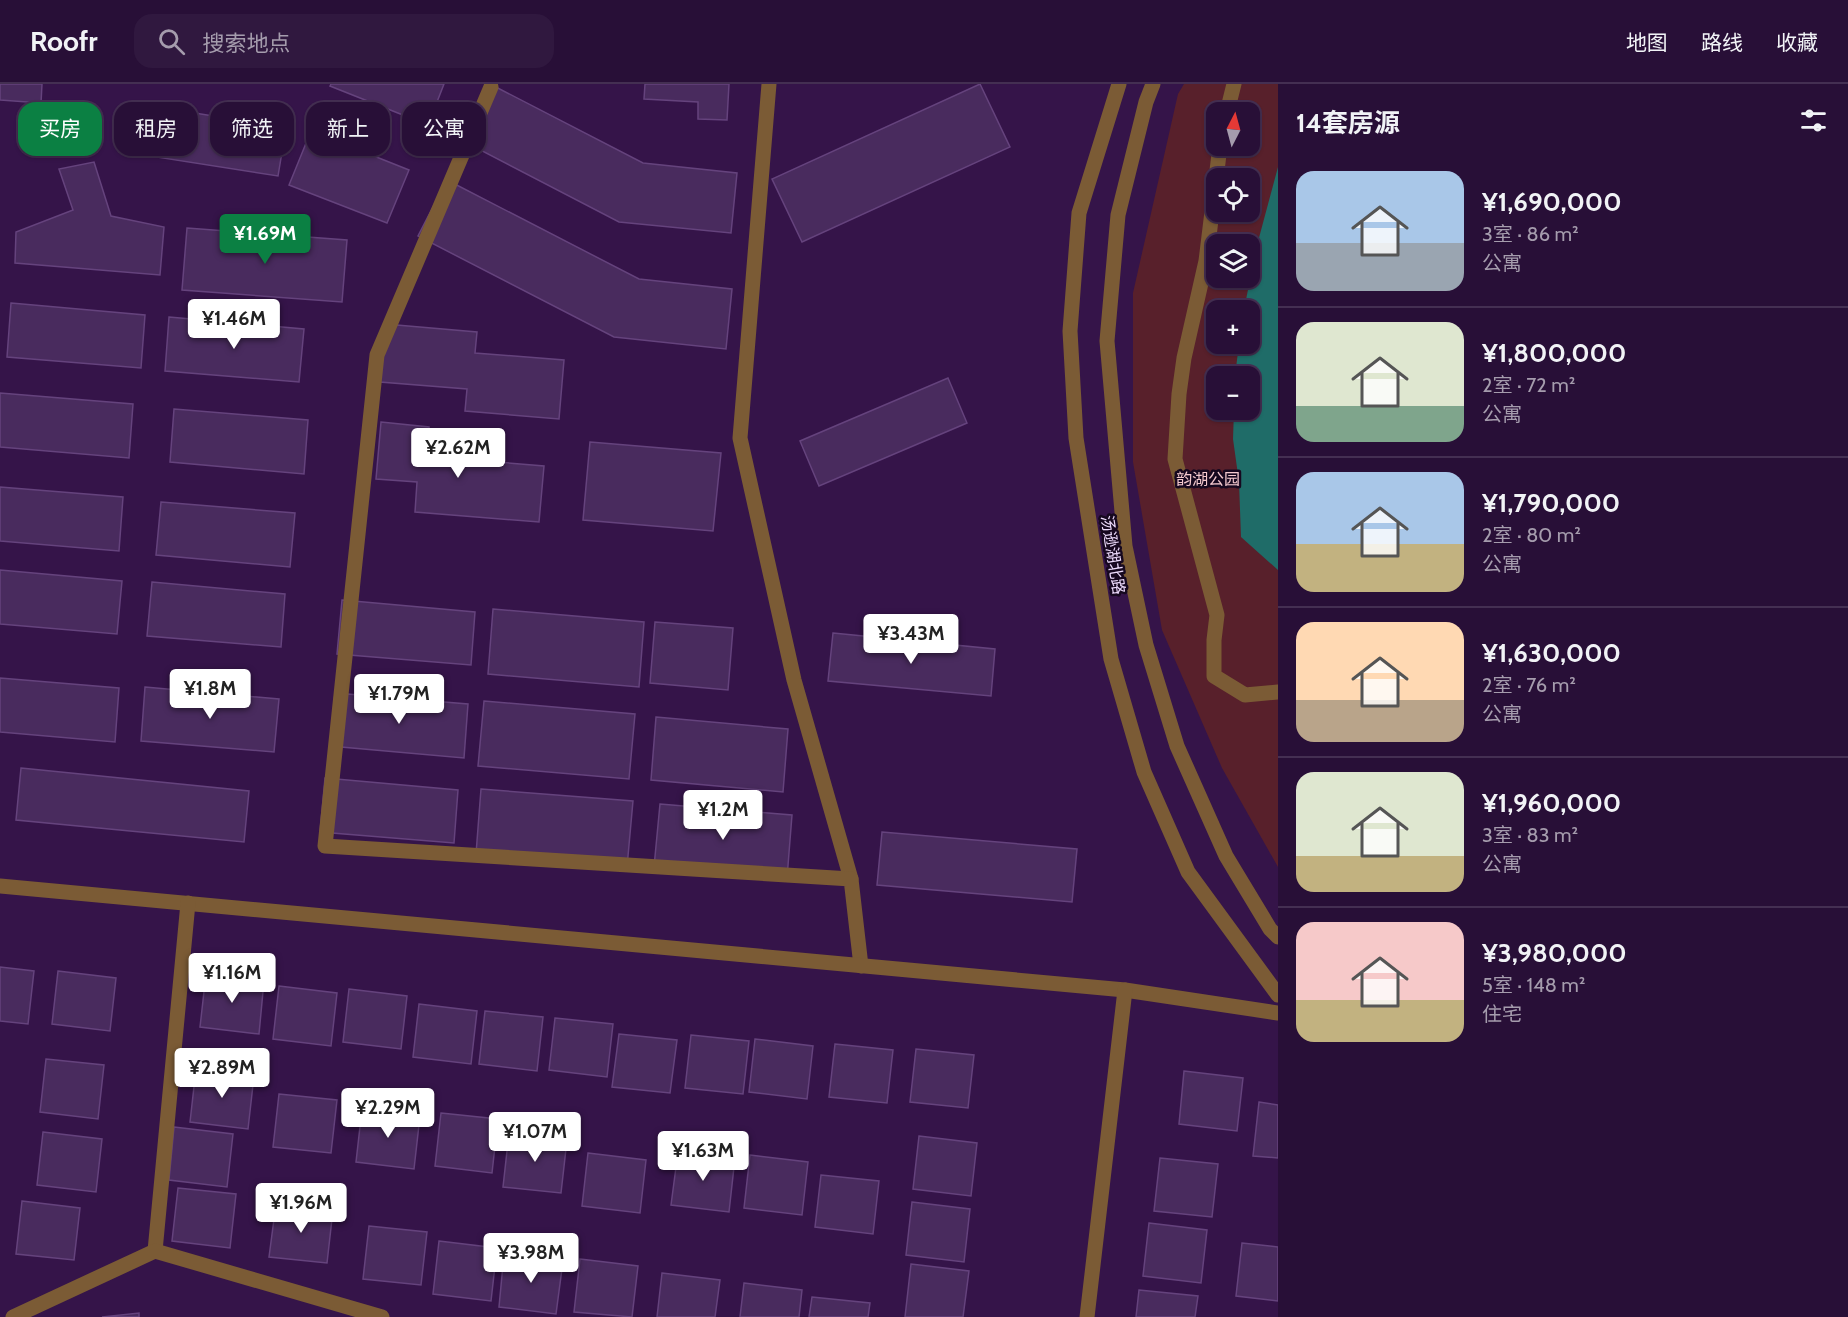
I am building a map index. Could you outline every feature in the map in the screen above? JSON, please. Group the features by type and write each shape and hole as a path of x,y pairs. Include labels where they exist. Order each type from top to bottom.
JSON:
{"street":[{"path":"769,84 740,438 794,680 851,879 861,966"},
{"name":"汤逊湖北路","path":"1119,84 1079,213 1070,331 1076,438 1110,659 1144,772 1188,872 1278,995"},
{"name":"汤逊湖北路","path":"1153,84 1146,102 1118,215 1107,341 1114,442 1125,546 1146,645 1177,746 1226,856 1270,929 1278,937"},
{"path":"1230,102 1234,84"},
{"path":"491,87 377,355 325,846 851,879"},
{"path":"1219,156 1206,261 1181,376 1175,459 1217,615 1214,676 1245,695 1278,692"},
{"path":"0,886 1125,990 1278,1013"},
{"path":"155,1251 188,903"},
{"path":"1088,1317 1125,990"},
{"path":"14,1317 155,1251 382,1317"}],"green space":[{"name":"韵湖公园","path":"1184,84 1278,84 1278,867 1222,768 1162,630 1133,462 1133,293 1178,94"}],"shaded area":[{"path":"1278,167 1278,570 1241,537 1239,482 1233,439 1234,420 1260,420 1260,366 1236,366 1238,354 1260,354 1260,300 1246,300 1248,288 1260,288 1260,234"}],"building":[{"path":"0,84 42,84 41,102 0,100"},
{"path":"331,84 444,84 437,102 402,102 402,115 390,110 390,102 370,102 330,86"},
{"path":"645,84 729,84 727,120 698,119 698,102 644,99"},
{"path":"980,84 1010,147 802,242 772,179"},
{"path":"492,85 643,163 737,173 731,233 619,222 486,153 486,102 483,102"},
{"path":"198,114 210,116 210,156 281,156 278,176 150,156 198,156"},
{"path":"306,143 306,156 374,156 409,170 387,223 289,185"},
{"path":"94,162 111,216 164,227 160,275 15,263 16,232 73,210 59,169"},
{"path":"447,180 639,279 732,289 726,349 614,337 418,236"},
{"path":"187,228 347,240 342,302 182,290"},
{"path":"11,303 145,315 141,368 7,357"},
{"path":"169,317 304,329 299,382 165,371"},
{"path":"385,324 477,332 475,353 564,360 559,419 465,411 467,389 380,382"},
{"path":"948,378 967,423 819,486 800,441"},
{"path":"0,393 133,404 129,458 0,447"},
{"path":"174,409 308,420 304,474 170,462"},
{"path":"381,422 429,427 427,456 544,466 539,522 415,512 417,482 376,479"},
{"path":"590,442 721,453 713,531 583,520"},
{"path":"0,487 123,497 119,551 0,541"},
{"path":"161,502 295,513 290,567 156,555"},
{"path":"0,570 122,581 117,634 0,624"},
{"path":"152,582 285,594 281,647 147,636"},
{"path":"342,600 475,612 471,665 337,654"},
{"path":"493,609 644,622 639,687 488,674"},
{"path":"655,622 733,628 728,690 650,683"},
{"path":"833,633 995,649 991,696 828,681"},
{"path":"0,678 119,688 115,742 0,732"},
{"path":"145,687 279,699 274,752 141,741"},
{"path":"335,693 468,704 464,758 330,746"},
{"path":"484,701 635,714 629,779 478,766"},
{"path":"656,717 788,729 783,792 651,780"},
{"path":"21,768 249,791 244,842 16,820"},
{"path":"325,778 458,790 454,843 320,832"},
{"path":"481,789 633,801 627,867 476,854"},
{"path":"660,804 792,815 787,878 654,867"},
{"path":"882,832 1077,849 1072,902 877,885"},
{"path":"0,967 34,971 28,1024 0,1021"},
{"path":"58,971 116,978 110,1031 52,1024"},
{"path":"206,974 264,981 259,1034 200,1027"},
{"path":"279,986 337,993 331,1046 273,1039"},
{"path":"349,989 407,996 401,1049 343,1042"},
{"path":"419,1004 477,1011 471,1064 413,1057"},
{"path":"485,1011 543,1017 537,1071 479,1064"},
{"path":"555,1018 613,1024 607,1077 549,1070"},
{"path":"619,1034 677,1040 670,1093 612,1087"},
{"path":"691,1035 749,1041 743,1094 685,1088"},
{"path":"755,1039 813,1046 807,1099 749,1092"},
{"path":"835,1044 893,1050 887,1103 829,1097"},
{"path":"916,1049 974,1055 968,1108 910,1102"},
{"path":"46,1059 104,1065 98,1119 40,1112"},
{"path":"196,1069 254,1076 248,1129 190,1122"},
{"path":"1184,1071 1243,1078 1237,1131 1179,1124"},
{"path":"279,1094 337,1100 331,1153 273,1147"},
{"path":"1259,1102 1278,1105 1278,1158 1253,1156"},
{"path":"362,1109 420,1116 414,1169 356,1162"},
{"path":"441,1113 498,1119 492,1173 435,1166"},
{"path":"174,1127 233,1134 227,1187 169,1180"},
{"path":"43,1132 102,1139 96,1192 37,1185"},
{"path":"509,1133 567,1140 561,1193 503,1187"},
{"path":"919,1136 977,1143 971,1196 913,1189"},
{"path":"678,1152 735,1158 729,1212 671,1205"},
{"path":"588,1153 646,1160 640,1213 582,1206"},
{"path":"750,1155 808,1162 802,1215 744,1208"},
{"path":"1160,1158 1218,1164 1212,1217 1154,1211"},
{"path":"821,1175 879,1181 873,1234 815,1227"},
{"path":"178,1188 236,1194 230,1248 172,1241"},
{"path":"22,1201 80,1208 74,1260 16,1254"},
{"path":"912,1202 970,1209 964,1262 906,1255"},
{"path":"276,1204 333,1210 327,1263 269,1257"},
{"path":"1149,1223 1207,1230 1201,1283 1143,1276"},
{"path":"369,1226 427,1232 421,1285 363,1279"},
{"path":"439,1241 497,1248 491,1301 433,1294"},
{"path":"1242,1243 1278,1247 1278,1301 1236,1296"},
{"path":"504,1254 563,1261 556,1314 499,1307"},
{"path":"580,1259 638,1266 632,1317 574,1312"},
{"path":"911,1264 969,1271 963,1317 905,1317"},
{"path":"662,1273 720,1280 715,1317 657,1317"},
{"path":"744,1283 802,1290 799,1317 740,1317"},
{"path":"1139,1290 1198,1296 1195,1317 1136,1317"},
{"path":"812,1297 870,1303 868,1317 809,1317"},
{"path":"139,1313 139,1317 102,1317"}]}
